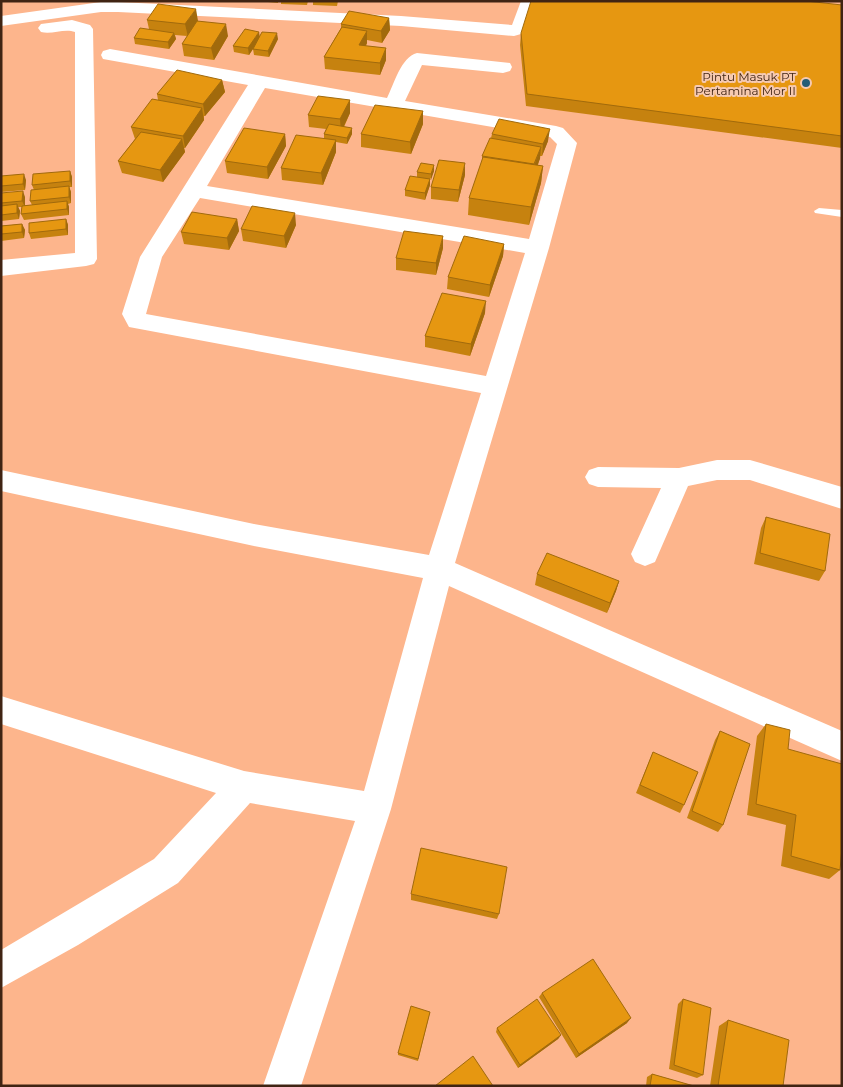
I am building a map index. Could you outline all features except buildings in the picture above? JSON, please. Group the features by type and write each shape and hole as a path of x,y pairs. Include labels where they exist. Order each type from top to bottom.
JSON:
{"street":[{"path":"1,21 101,4 401,21 514,32 522,28 530,1"},
{"path":"1,33 72,25 84,29 86,259 1,268"},
{"path":"110,55 556,132 567,142 538,248 439,569 375,809 282,1086"},
{"path":"393,105 417,59 503,67"},
{"path":"260,80 152,257 134,314 137,321 495,387"},
{"path":"194,190 538,248"},
{"path":"598,477 679,478 717,470 750,470 842,498"},
{"path":"645,554 679,478"},
{"path":"1,480 254,535 439,569 842,746"},
{"path":"1,710 244,786 375,809"},
{"path":"1,970 166,872 244,786"}],"lane":[{"path":"819,211 842,214"}],"place":[{"name":"Pintu Masuk PT Pertamina Mor II","path":"806,83"}]}
